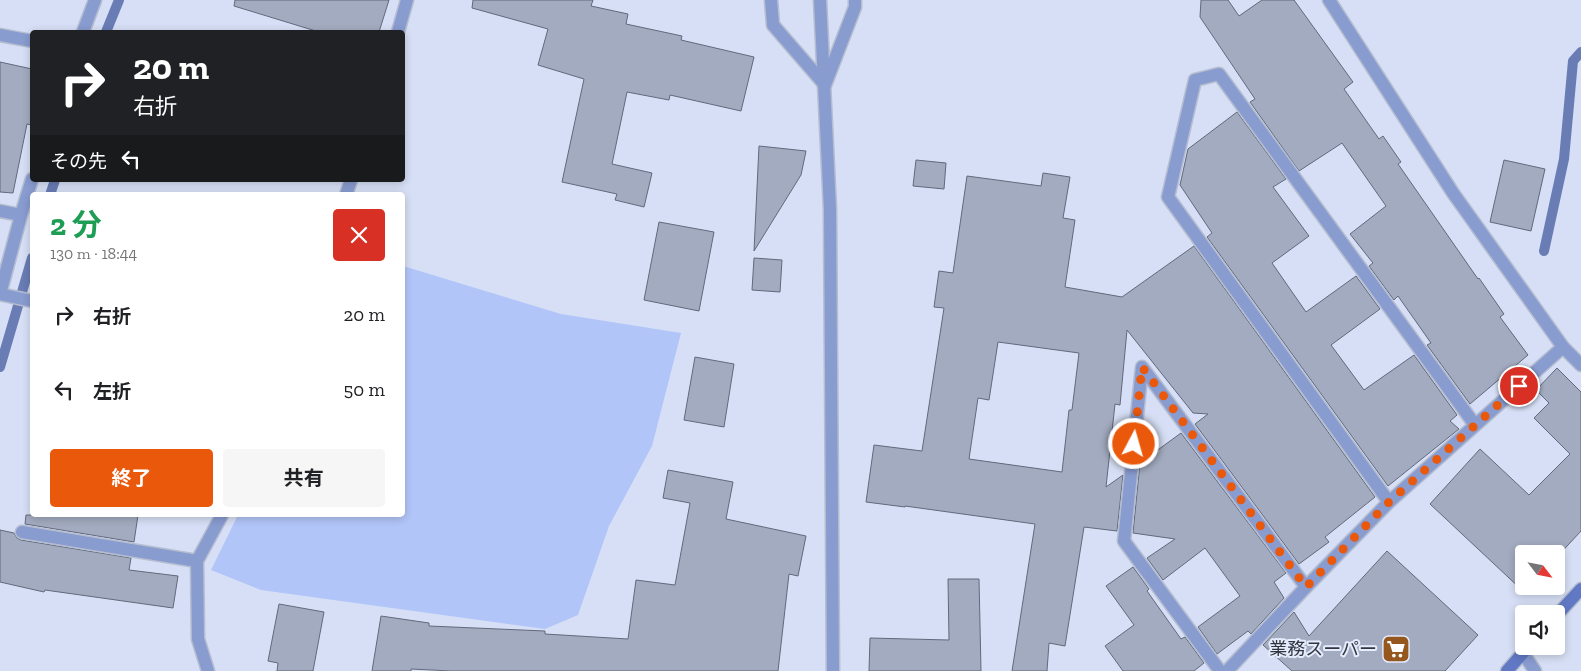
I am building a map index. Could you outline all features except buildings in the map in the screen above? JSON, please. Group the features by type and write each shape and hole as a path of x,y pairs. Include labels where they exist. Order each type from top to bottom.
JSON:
{"main road":[{"path":"1565,606 1581,589"},
{"path":"1507,671 1521,655"}],"street":[{"path":"83,30 95,0"},
{"path":"399,30 407,0"},
{"path":"771,0 773,25 825,85"},
{"path":"820,0 830,209 833,671"},
{"path":"825,85 855,7 855,0"},
{"path":"1329,0 1453,193 1563,347 1581,365"},
{"path":"0,36 30,40"},
{"path":"1389,502 1168,197 1195,80 1219,74 1475,425"},
{"path":"30,301 0,294 31,182"},
{"path":"0,212 21,215"},
{"path":"1227,671 1389,502 1563,347"},
{"path":"1220,671 1124,541 1142,367 1306,587"},
{"path":"208,671 198,639 196,561 221,517"},
{"path":"22,532 196,561"},
{"path":"1528,655 1535,671"}],"shaded area":[{"path":"405,267 561,314 681,333 652,446 609,526 578,615 545,629 261,590 211,570 237,517 405,517"}],"waterway":[{"path":"107,30 119,0"},
{"path":"1544,251 1564,159 1573,61 1581,52"},
{"path":"51,192 54,182"},
{"path":"0,367 30,265"}],"place":[{"name":"業務スーパー","path":"1396,649"}],"route":[{"path":"1134,444 1142,367 1306,587 1389,502 1519,386"}]}
